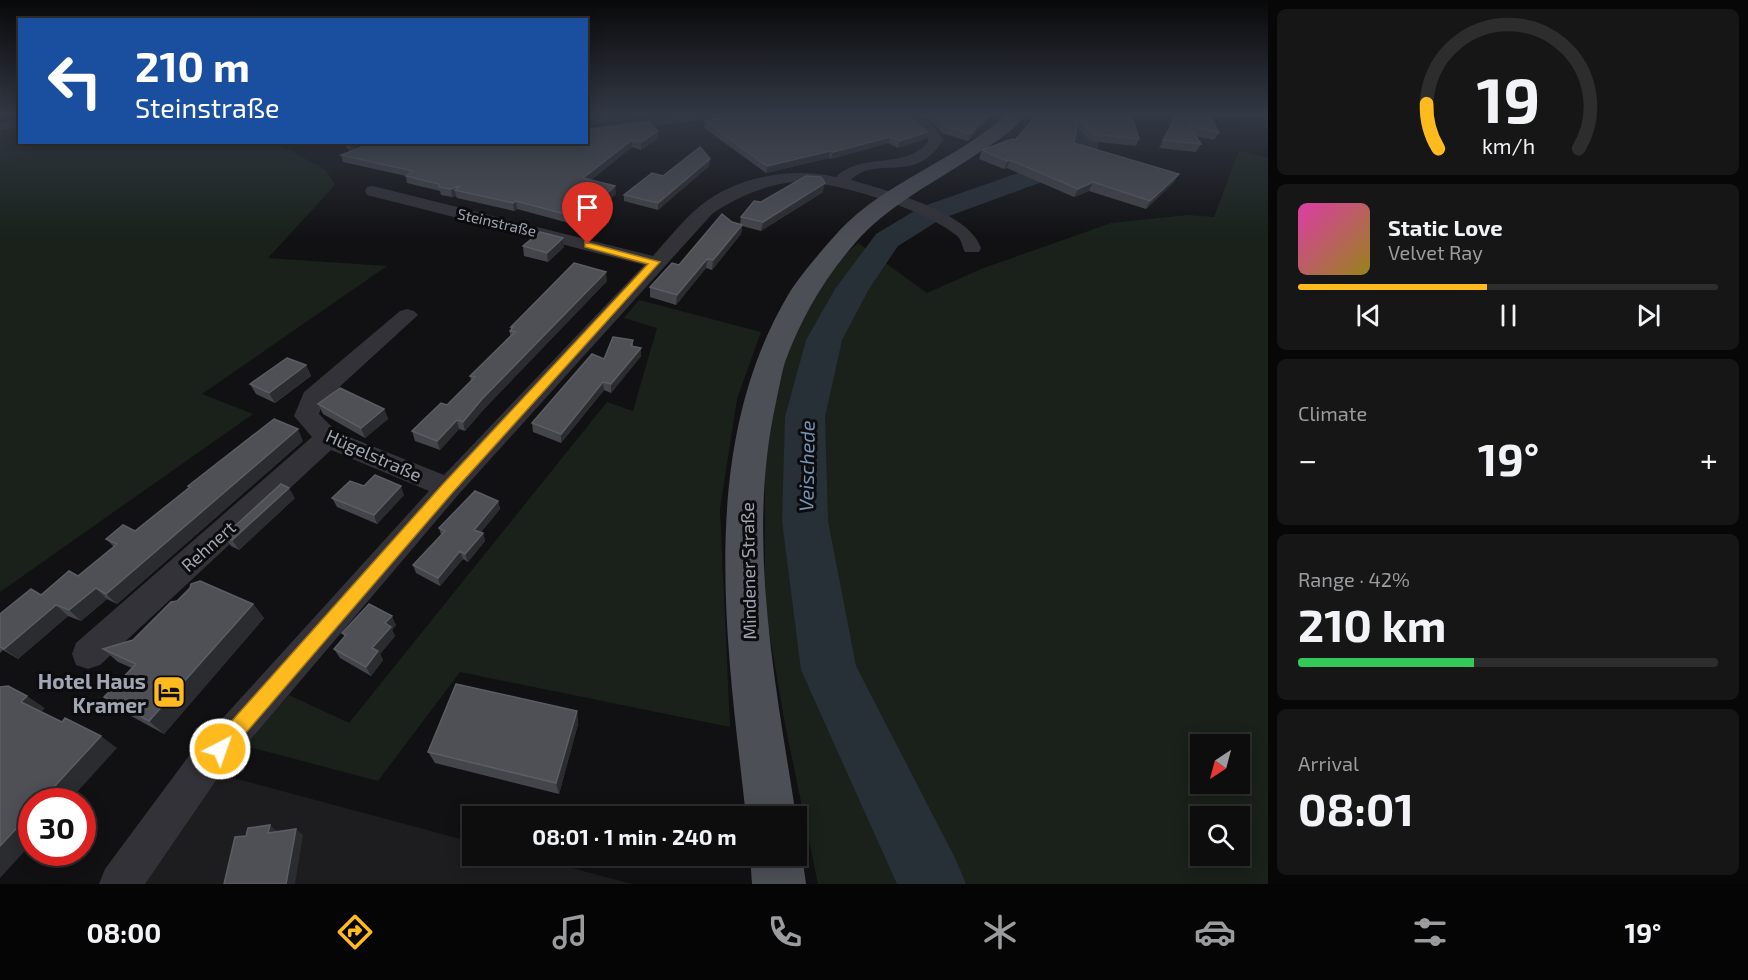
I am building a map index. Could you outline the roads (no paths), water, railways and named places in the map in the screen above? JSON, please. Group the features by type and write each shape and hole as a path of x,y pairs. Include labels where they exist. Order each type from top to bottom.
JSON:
{"main road":[{"name":"Mindener Straße","path":"770,806 748,630 743,528 751,441 769,370 787,320 800,296 848,236 916,209 972,155"},
{"path":"777,866 779,884"}],"street":[{"path":"841,180 846,173 858,168 908,161 921,155"},
{"path":"120,884 204,766 448,488 655,262 707,209 743,190 787,178 810,176 841,180 916,209 964,232 970,239 972,248"},
{"name":"Steinstraße","path":"373,191 655,262"},
{"name":"Hügelstraße","path":"407,315 312,398 306,416 328,438 448,488"},
{"name":"Rehnert","path":"88,654 328,438"}],"waterway":[{"name":"Veischede","path":"932,884 829,670 805,521 805,417 824,340 852,289 887,240 931,213 1076,161 1082,155"}],"place":[{"name":"Hotel Haus Kramer","path":"169,692"}]}
